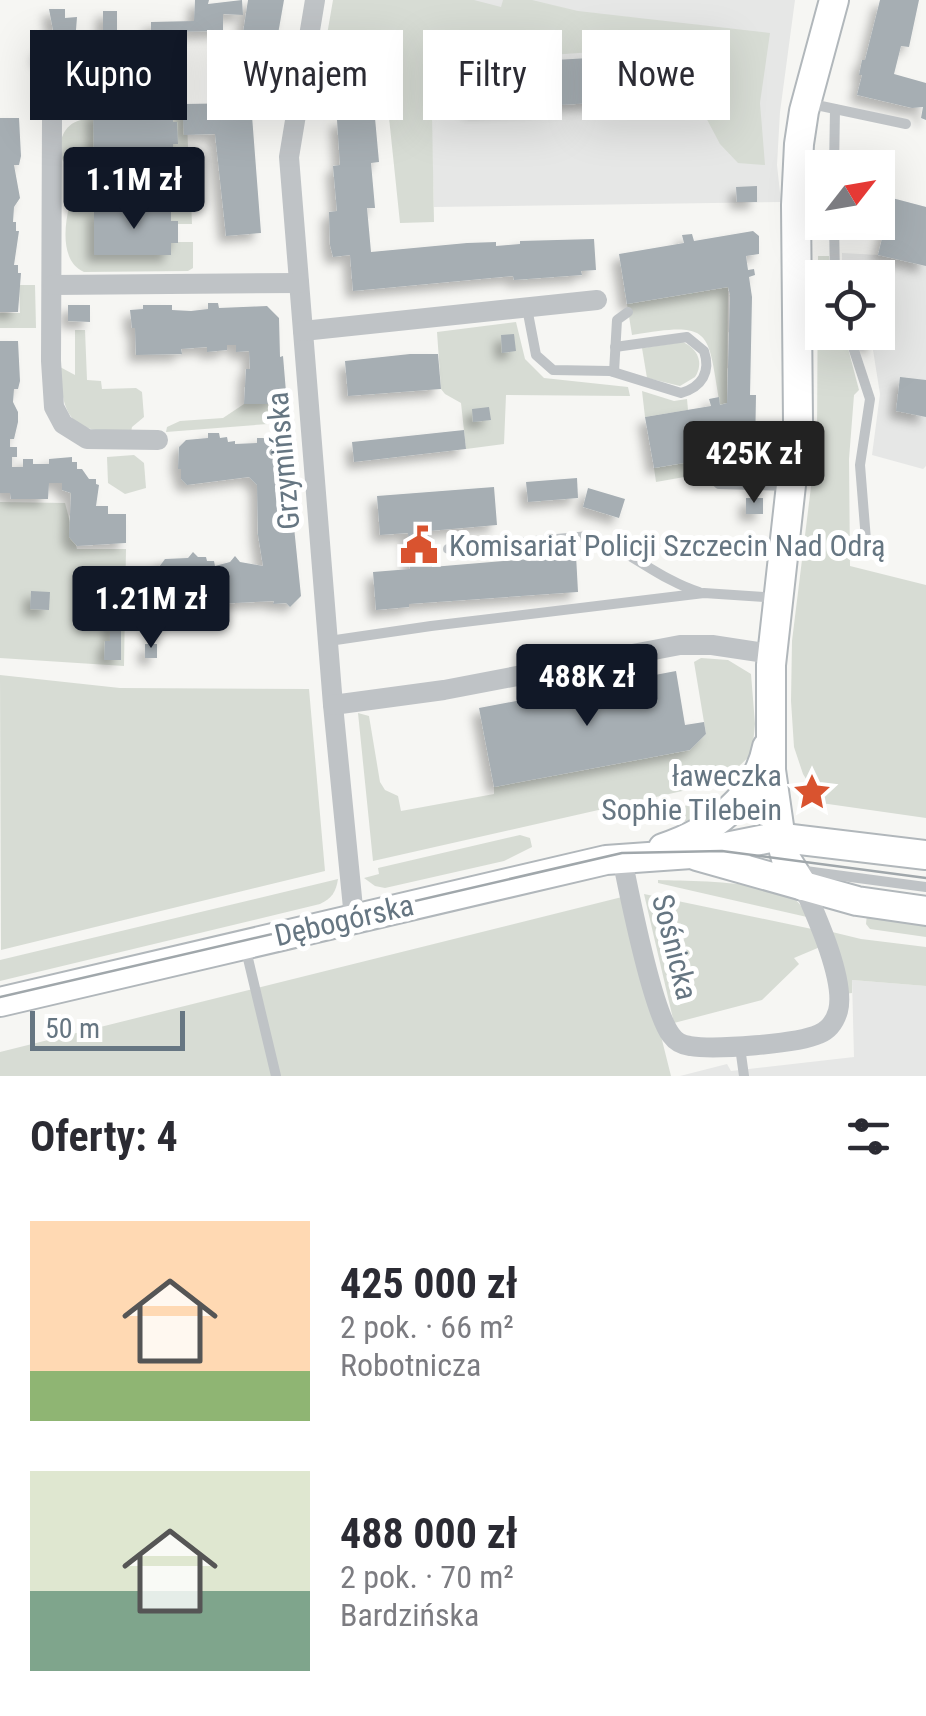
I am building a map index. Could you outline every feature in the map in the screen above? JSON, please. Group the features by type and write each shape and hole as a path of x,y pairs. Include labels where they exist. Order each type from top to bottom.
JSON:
{"street":[{"name":"Grzymińska","path":"315,0 290,143 333,704 354,918"},
{"path":"798,878 781,839 772,770 771,654 792,486 800,365 796,181 806,103 834,0"},
{"path":"52,120 54,407 63,424 88,438 158,440"},
{"path":"53,285 299,283"},
{"path":"303,331 596,300"},
{"path":"333,704 444,690 680,645 712,645 771,654"},
{"path":"771,698 777,754 789,798 790,815 781,839"},
{"path":"622,858 689,837 738,802 757,777 765,756 771,698"},
{"path":"789,798 801,818 817,833 846,844"},
{"name":"Dębogórska","path":"702,857 749,840 781,839 926,855"},
{"name":"Dębogórska","path":"0,1002 622,858 702,857 798,878 857,901 926,911"},
{"name":"Sośnicka","path":"622,858 661,1015 669,1033 690,1046 739,1046 805,1038 820,1034 834,1022 840,1000 837,986 819,924 798,878"}],"lane":[{"path":"806,103 906,124"},
{"path":"834,150 835,109"},
{"path":"526,306 532,346 544,366 614,372 681,392 698,385 706,368 701,347 687,336 615,347"},
{"path":"614,372 617,320 628,312"},
{"path":"854,350 870,400 860,465 866,540"},
{"path":"707,473 719,484 792,486"},
{"path":"448,549 588,536 610,544 650,570 704,593"},
{"path":"650,570 658,586 657,594 650,599"},
{"path":"328,642 704,593 777,598"},
{"path":"798,878 926,887"},
{"path":"245,944 276,1076"},
{"path":"739,1046 744,1076"}],"shaded area":[{"path":"333,0 474,0 501,7 503,0 532,0 578,11 770,33 760,103 765,165 738,163 720,144 707,120 730,120 730,30 582,30 582,53 562,54 562,30 423,30 423,120 432,120 434,222 400,223 389,120 403,120 403,30 328,30"},
{"path":"337,0 795,0 780,112 777,165 781,202 434,207 431,120 562,120 562,30 423,30 423,105 403,81 403,30 362,30"},
{"path":"187,120 190,187 167,187 166,173 145,171 142,151 127,151 127,168 121,173 82,173 63,161 60,148 63,136 75,122"},
{"path":"143,196 191,200 192,224 170,224 171,242 193,242 193,268 84,272 71,261 66,244 69,207 81,198 127,197 127,212 142,212"},
{"path":"895,199 926,207 923,469 872,455 880,394 873,350 895,350 895,260 842,260 842,253 878,255 882,240 895,240"},
{"path":"19,285 35,285 36,328 0,328 0,313 20,313"},
{"path":"728,287 727,403 720,405 712,360 702,337 679,329 632,335 627,304"},
{"path":"516,322 525,359 544,378 628,387 630,396 506,395 504,444 466,449 461,403 441,389 437,332"},
{"path":"75,330 85,330 87,380 101,381 102,389 136,388 142,392 144,417 132,427 131,433 84,427 69,413 60,367 75,375"},
{"path":"683,342 698,357 695,377 680,386 647,378 642,348"},
{"path":"817,350 848,350 859,390 854,395 849,459 850,566 926,585 926,818 821,803 803,774 794,747 792,641 817,438"},
{"path":"642,391 674,401 687,399 688,410 645,417"},
{"path":"280,399 281,423 166,432 167,427 180,421 223,418 244,404"},
{"path":"738,454 741,467 656,482 654,468"},
{"path":"134,455 144,463 146,488 125,494 108,483 107,457"},
{"path":"0,502 65,503 77,549 126,549 124,666 0,658"},
{"path":"701,658 728,660 751,674 755,724 752,754 722,782 373,861 358,713 369,716 380,782 385,790 398,796 401,811 494,794 494,787 690,750 706,734 694,662"},
{"path":"0,675 120,688 309,689 325,871 1,950"},
{"path":"732,795 692,819 646,821 654,813"},
{"path":"520,835 530,838 532,847 504,861 385,888 364,878 379,874 378,868"},
{"path":"338,879 333,894 320,904 0,981 0,960"},
{"path":"658,883 765,888 793,898 807,917"},
{"path":"644,894 812,929 820,947 794,958 799,964 762,1000 674,1023"},
{"path":"626,896 671,1076 0,1076 0,1052"},
{"path":"867,914 926,922 926,937 870,929"},
{"path":"828,931 926,947 926,986 852,980 852,993 844,994"},
{"path":"852,980 926,986 926,1076 680,1076 727,1064 731,1071 854,1057"}],"building":[{"path":"195,0 209,0 208,4 242,0 243,15 223,14 223,30 151,30 151,22 194,21"},
{"path":"248,0 284,0 279,30 243,30"},
{"path":"880,0 919,0 909,47 901,46 894,74 926,83 926,120 921,118 923,107 857,95 862,60"},
{"path":"49,9 65,9 65,18 77,17 76,30 53,30"},
{"path":"103,11 117,11 117,30 103,30"},
{"path":"582,58 582,104 562,105 562,60"},
{"path":"187,104 207,104 207,120 252,120 261,233 226,236 215,134 184,135"},
{"path":"0,118 19,118 21,156 19,165 14,165 20,198 14,207 13,222 19,231 14,265 18,265 21,273 18,312 0,312"},
{"path":"93,120 177,122 178,144 173,144 173,156 141,156 140,160 132,160 131,156 94,156"},
{"path":"337,120 375,120 379,162 371,163 375,208 367,208 371,252 467,243 496,242 496,246 520,241 594,239 596,270 581,271 582,275 514,280 513,276 353,291 350,255 333,257 330,245 329,212 337,211 333,166 340,165"},
{"path":"757,186 757,202 737,202 736,187"},
{"path":"895,199 926,207 926,266 878,255 882,240 895,240"},
{"path":"132,205 140,205 141,209 171,209 171,221 178,221 178,243 171,243 171,255 94,255 94,209 131,209"},
{"path":"753,231 759,236 759,254 746,256 748,270 754,269 755,275 749,277 750,395 756,395 755,451 654,468 645,417 711,406 709,399 719,397 720,405 727,403 730,295 728,287 627,304 619,254 684,243 682,235 692,234 694,241"},
{"path":"208,303 218,303 219,308 267,306 279,318 286,392 279,393 280,399 272,400 272,404 244,404 249,351 236,352 236,345 207,352 207,347 181,349 182,354 136,355 130,310 143,309 143,305 172,305 172,310 191,311 208,309"},
{"path":"68,305 90,305 90,322 68,321"},
{"path":"514,334 516,351 502,353 501,335"},
{"path":"0,341 18,341 20,381 18,389 14,389 13,402 18,422 14,439 10,439 10,447 17,447 17,457 12,457 12,467 23,467 23,459 33,459 33,464 49,464 49,459 72,457 77,469 82,469 89,479 96,479 99,485 96,506 108,506 108,514 126,514 126,543 77,546 69,537 71,493 62,490 62,483 49,483 48,499 11,499 10,493 0,493"},
{"path":"438,354 441,389 348,396 345,361"},
{"path":"900,377 926,380 926,417 896,411"},
{"path":"489,407 491,420 473,422 472,409"},
{"path":"464,430 466,449 354,462 352,442"},
{"path":"208,433 219,433 220,438 227,437 228,442 235,444 257,443 257,438 267,438 286,448 282,452 290,458 296,514 290,527 294,527 301,596 290,607 286,603 273,604 274,601 216,604 216,599 167,604 161,598 159,567 165,559 188,558 193,552 214,561 215,566 230,562 235,556 240,562 263,566 257,485 249,477 187,485 181,479 179,447 186,440 208,438"},
{"path":"577,478 578,498 528,502 526,482"},
{"name":"Komisariat Policji Szczecin Nad Odrą","path":"494,487 497,525 429,531 432,567 576,555 578,592 409,604 376,610 373,572 410,569 408,533 380,535 377,496"},
{"path":"588,488 625,499 619,518 583,507"},
{"path":"746,498 763,498 763,514 746,514"},
{"path":"31,591 50,592 49,610 30,609"},
{"path":"110,617 121,617 121,660 104,660 105,641 110,641"},
{"path":"145,644 157,644 157,658 145,658"},
{"path":"676,671 685,725 704,722 706,734 690,750 494,787 479,708"}],"tram line":[{"path":"0,997 622,853 722,851 926,878"}],"place":[{"name":"Komisariat Policji Szczecin Nad Odrą","path":"419,545"},
{"name":"ławeczka Sophie Tilebein","path":"812,792"}]}
